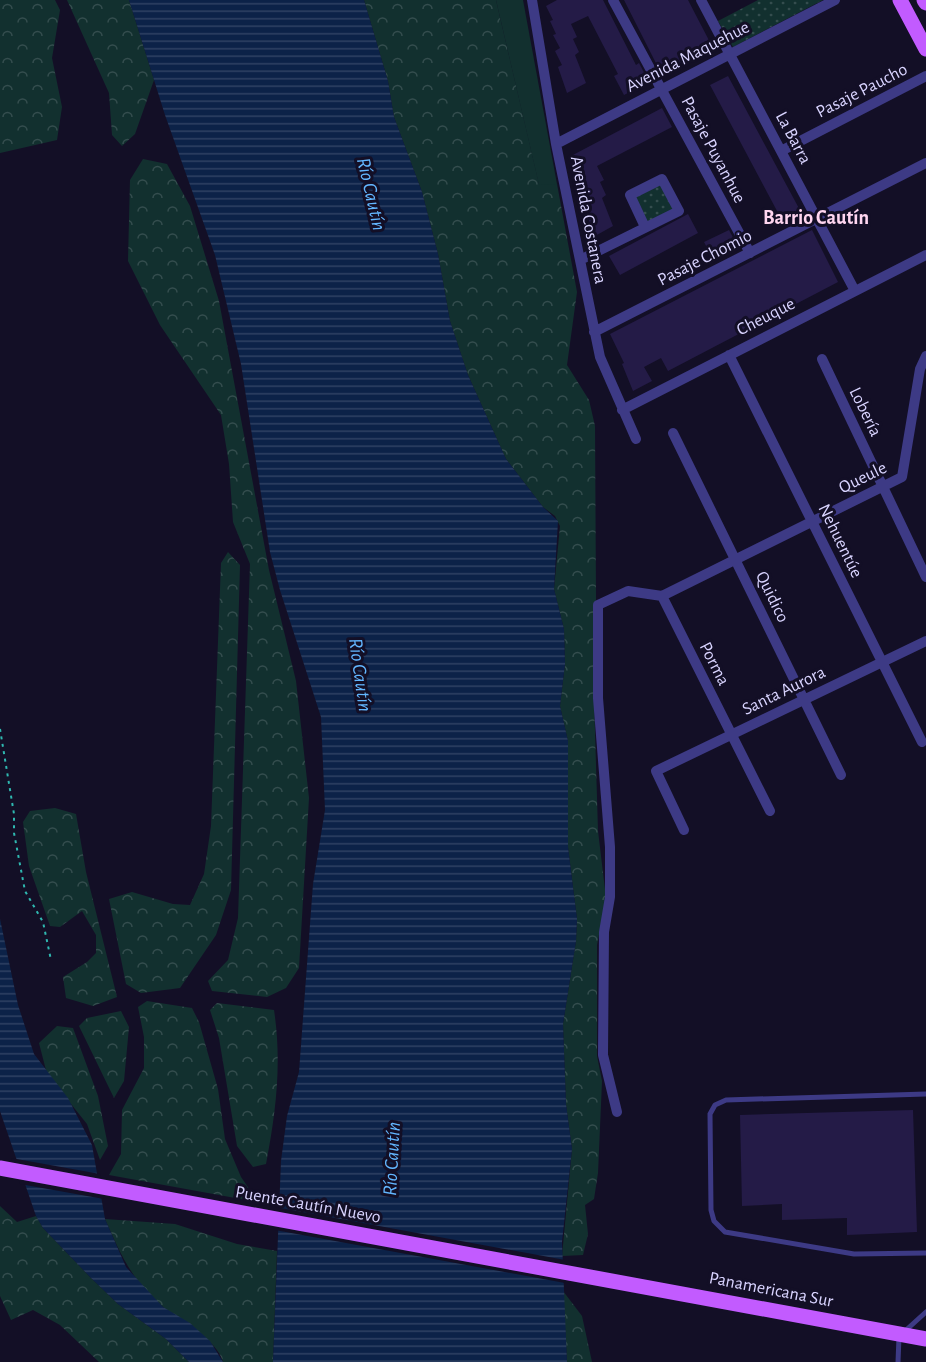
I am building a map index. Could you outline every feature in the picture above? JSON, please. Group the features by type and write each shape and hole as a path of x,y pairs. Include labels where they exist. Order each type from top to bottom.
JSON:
{"main road":[{"path":"900,0 926,49"},
{"name":"Puente Cautín Nuevo","path":"0,1168 609,1280"},
{"name":"Panamericana Sur","path":"609,1280 926,1340"}],"street":[{"name":"Avenida Costanera","path":"532,0 556,144 594,332 600,357 636,439"},
{"name":"Pasaje Puyanhue","path":"613,0 750,253"},
{"name":"La Barra","path":"701,0 855,291"},
{"name":"Avenida Maquehue","path":"556,144 835,0"},
{"name":"Pasaje Paucho","path":"781,151 926,76"},
{"name":"Pasaje Chomio","path":"594,332 926,163"},
{"path":"580,260 679,210 663,179 630,195 645,227"},
{"name":"Cheuque","path":"622,410 926,255"},
{"name":"Nehuentúe","path":"729,355 922,742"},
{"name":"Queule","path":"662,596 902,477 920,369 926,356"},
{"name":"Lobería","path":"822,359 926,577"},
{"name":"Quidico","path":"673,433 841,775"},
{"path":"617,1112 603,1055 604,932 610,887 609,836 598,698 598,605 628,591 662,596"},
{"name":"Porma","path":"662,596 770,811"},
{"name":"Santa Aurora","path":"684,830 656,771 926,641"}],"lane":[{"path":"926,1094 726,1100 712,1109 711,1210 714,1221 725,1232 854,1254 926,1254"},
{"path":"897,1362 899,1335 926,1312"}],"path":[{"path":"0,729 14,814 14,833 25,891 43,922 51,960"}],"green space":[{"path":"0,0 55,0 60,10 52,58 62,107 57,140 0,153"},
{"path":"67,0 129,0 154,80 135,134 122,146 112,135 109,93"},
{"path":"364,0 496,0 539,184 557,184 577,292 567,365 589,400 595,426 596,599 593,666 598,831 606,898 597,945 597,1056 602,1081 598,1173 594,1199 585,1205 588,1234 583,1255 562,1256 572,1149 566,1104 563,1024 576,941 577,919 568,847 568,741 560,706 565,664 564,629 554,589 560,526 555,516 543,507 506,459 468,375 450,321 438,254 422,192 394,117 388,81"},
{"path":"496,0 523,0 557,184 539,185"},
{"path":"758,0 823,0 733,47 718,21"},
{"path":"143,159 167,164 190,206 219,301 269,570 296,681 309,798 299,968 286,988 267,997 212,991 208,981 228,960 238,918 250,564 233,522 229,464 221,415 160,325 128,261 130,180"},
{"path":"661,182 676,210 647,223 633,196"},
{"path":"228,552 240,565 231,890 216,935 180,988 141,993 126,984 109,899 132,892 173,904 190,905 204,874 211,826 221,563"},
{"path":"55,808 76,814 86,872 117,997 93,1006 66,998 63,977 87,962 96,953 96,935 82,911 60,927 50,926 29,866 23,822 30,811"},
{"path":"147,1001 192,1008 199,1022 218,1089 225,1139 241,1177 258,1202 109,1175 121,1154 122,1110 144,1068 144,1037 138,1007"},
{"path":"217,1003 274,1010 278,1068 273,1125 266,1164 253,1167 237,1146 219,1038 210,1010"},
{"path":"121,1011 129,1027 124,1081 114,1098 79,1026 87,1018"},
{"path":"57,1026 73,1028 98,1096 108,1146 100,1160 87,1124 47,1074 39,1043"},
{"path":"0,1206 17,1222 36,1216 43,1228 118,1304 166,1339 189,1362 99,1362 60,1325 33,1310 11,1320 0,1296"},
{"path":"105,1219 175,1224 237,1244 277,1251 273,1362 223,1362 206,1338 163,1307 143,1287 122,1256"},
{"path":"563,1291 582,1316 592,1362 567,1362"}],"water":[{"name":"Río Cautín","path":"129,0 364,0 388,81 394,117 422,192 438,254 450,321 468,375 506,459 543,507 558,521 554,589 564,629 565,664 560,706 568,741 568,847 577,919 576,941 563,1024 566,1104 572,1149 562,1242 567,1362 273,1362 281,1161 287,1116 299,1072 313,884 325,810 321,717 270,552 241,364 215,255 165,115"},
{"path":"0,919 18,1005 34,1054 68,1098 92,1145 105,1219 126,1267 163,1307 190,1323 210,1341 223,1362 189,1362 166,1339 118,1304 43,1228 36,1216 0,1111"}],"pier":[{"path":"11,1158 100,1174 104,1199 20,1184"},
{"path":"275,1207 565,1260 565,1283 275,1230"}],"building":[{"path":"557,0 603,0 636,65 639,63 649,82 624,95 614,76 618,74 588,16 571,24 577,37 573,39 579,52 575,55 586,83 567,93 558,67 562,65 555,51 560,48 553,35 556,34 550,21 553,20 546,6"},
{"path":"624,0 688,0 714,50 663,77"},
{"path":"728,76 802,214 784,224 710,85"},
{"path":"662,108 672,127 597,166 604,180 600,182 606,195 602,198 613,226 595,236 585,210 589,208 582,194 587,191 571,156"},
{"path":"688,214 698,233 620,275 609,256"},
{"path":"729,230 739,249 714,261 704,242"},
{"path":"812,230 838,282 668,371 661,358 644,367 652,381 633,391 622,364 624,363 610,334"},
{"path":"913,1110 917,1232 847,1235 847,1218 782,1220 782,1204 742,1206 740,1115"}],"district":[{"name":"Barrio Cautín","path":"816,218"}]}
